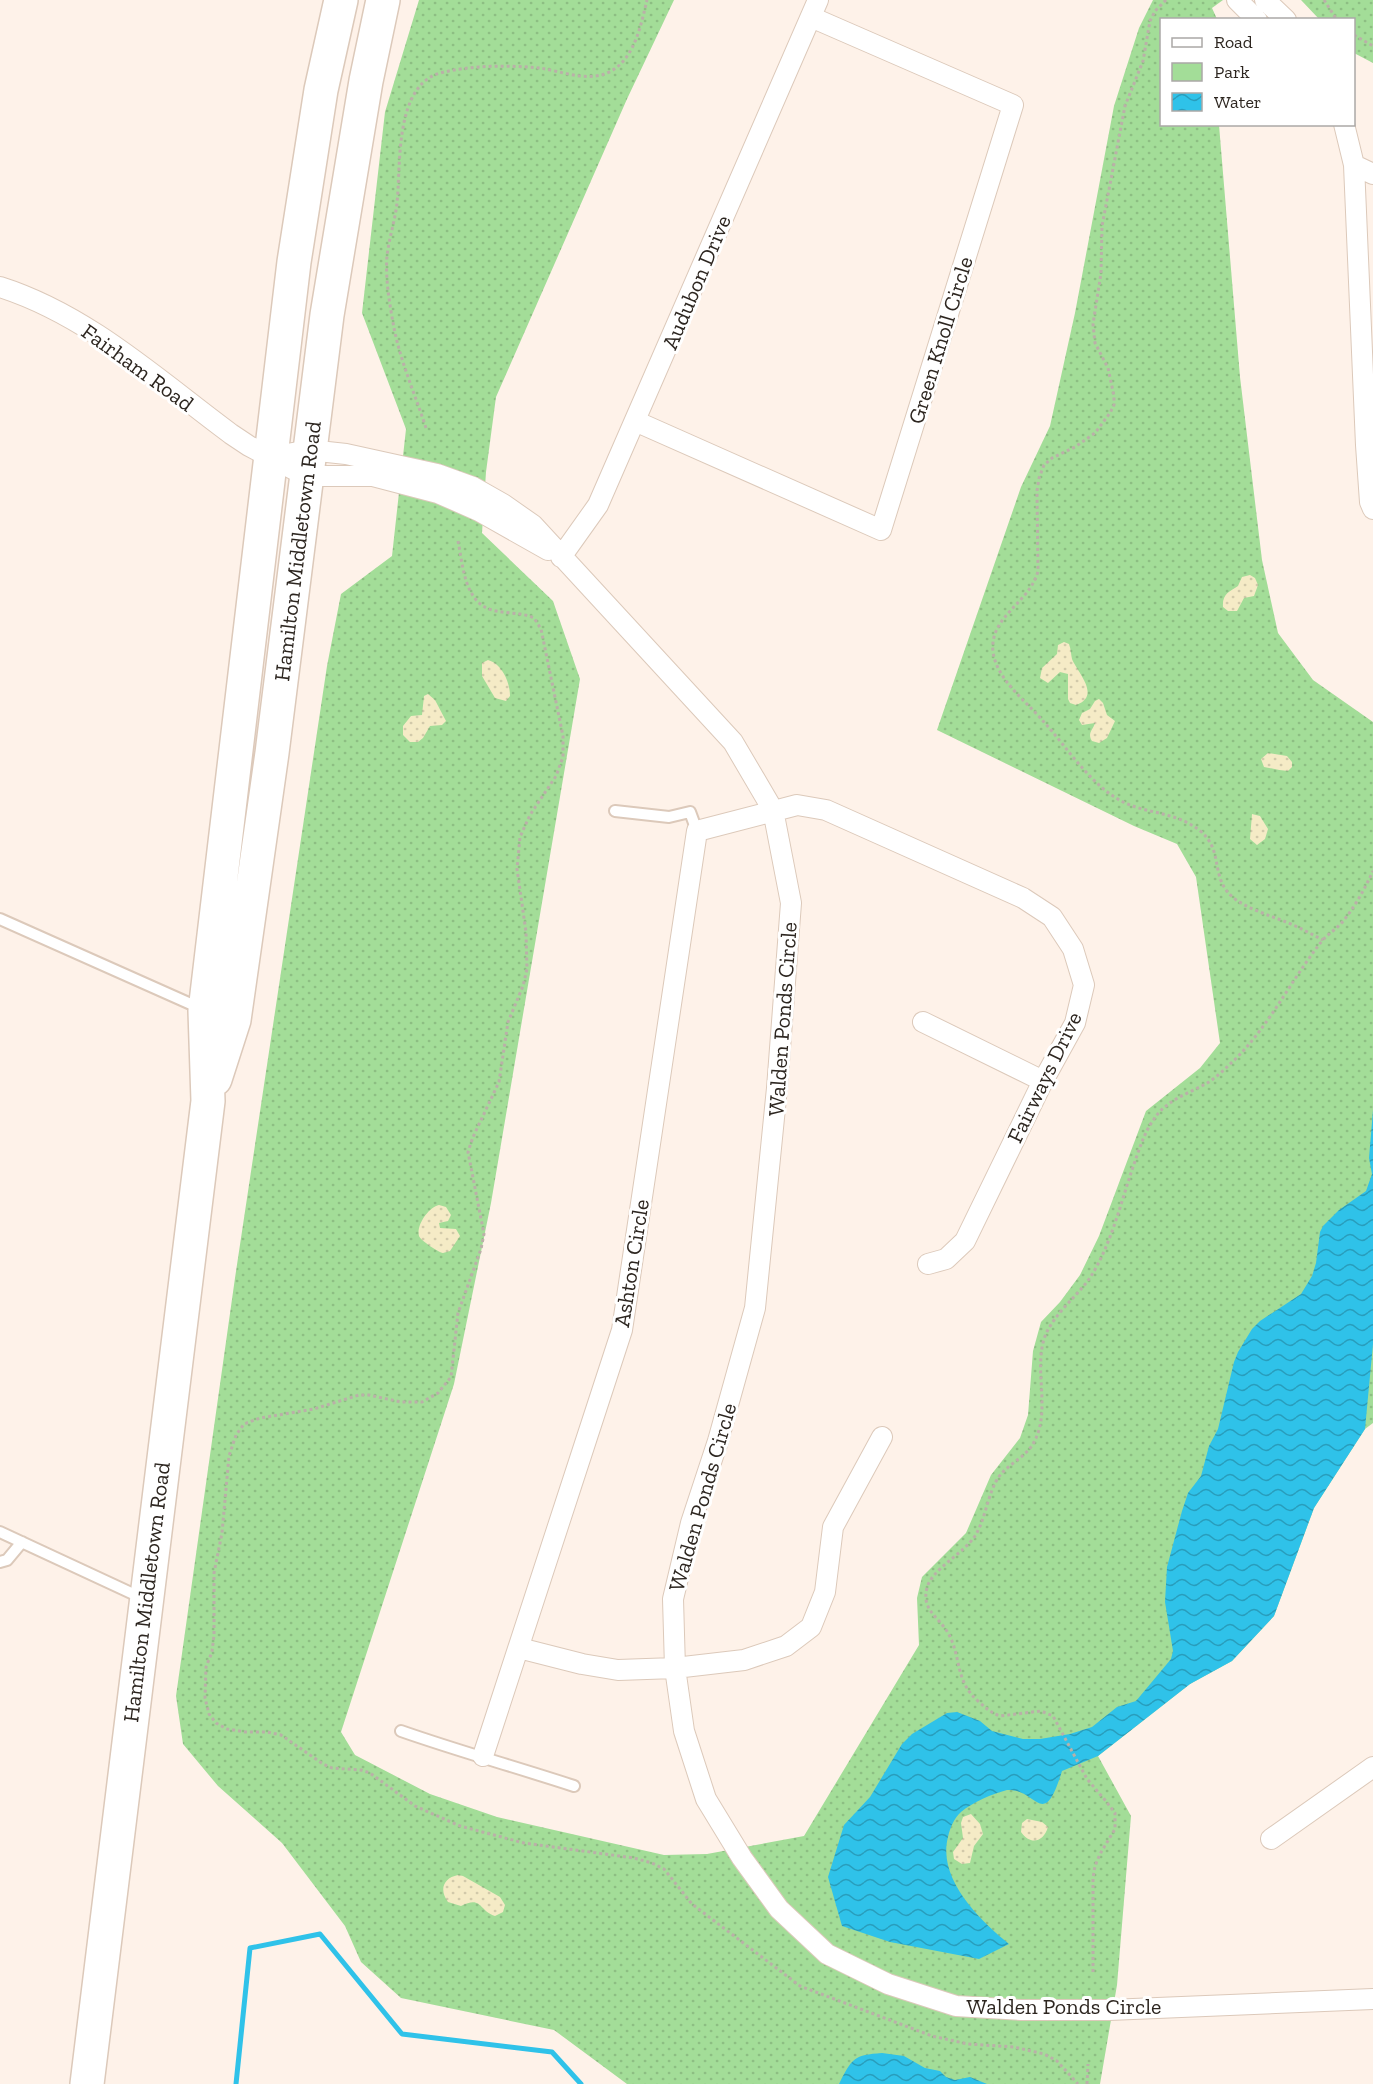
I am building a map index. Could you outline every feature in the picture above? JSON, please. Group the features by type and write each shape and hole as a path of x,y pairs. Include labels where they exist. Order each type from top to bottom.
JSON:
{"highway":[{"name":"Hamilton Middletown Road","path":"87,2084 208,1101 205,1011 294,262 321,90 341,0"},
{"name":"Hamilton Middletown Road","path":"208,1101 234,1020 272,753 327,315 366,81 383,0"}],"street":[{"path":"1237,0 1255,18"},
{"path":"1265,0 1284,18"},
{"name":"Green Knoll Circle","path":"635,421 881,530 1013,105 814,9"},
{"name":"Audubon Drive","path":"561,557 598,505 814,9"},
{"path":"1344,126 1354,165 1366,446 1370,502 1373,508"},
{"path":"1354,165 1373,174"},
{"name":"Fairham Road","path":"0,287 52,308 100,336 231,434 272,457"},
{"name":"Walden Ponds Circle","path":"272,457 307,463 346,454 437,474 474,487 533,525 733,742 773,810 791,903 777,1088 755,1308 718,1441 691,1523 673,1599 675,1668 684,1731 706,1799 741,1858 779,1909 827,1954 888,1984 956,2006 1021,2010 1109,2010 1373,1999"},
{"name":"Fairways Drive","path":"773,810 797,805 826,810 1023,898 1052,917 1073,949 1084,985 1075,1023 1043,1081 965,1240 946,1259 928,1264"},
{"path":"697,831 773,810"},
{"name":"Ashton Circle","path":"483,1756 622,1330 697,831"},
{"path":"922,1023 1043,1081"},
{"path":"519,1648 582,1664 618,1670 675,1668 744,1660 786,1646 811,1627 825,1592 833,1527 882,1437"},
{"path":"1271,1839 1373,1767"}],"lane":[{"path":"615,811 669,817 690,812 697,831"},
{"path":"0,919 205,1011"},
{"path":"0,1532 145,1600"},
{"path":"0,1562 8,1560 22,1542"},
{"path":"401,1731 574,1786"}],"path":[{"path":"426,428 400,354 394,327 387,266 397,201 403,129 416,93 432,76 464,68 539,68 590,76 606,74 616,67 632,47 639,31 647,0"},
{"path":"1166,0 1155,11 1150,21 1143,61 1125,106 1102,226 1101,273 1093,324 1095,343 1108,368 1114,405 1095,433 1044,465 1037,491 1038,571 1030,590 1000,622 995,634 993,649 995,660 1007,682 1043,720 1088,774 1121,801 1146,811 1183,819 1200,831 1215,849 1226,891 1240,902 1323,940"},
{"path":"1324,0 1336,18"},
{"path":"1355,36 1373,46"},
{"path":"458,541 469,590 479,603 491,610 527,615 534,618 541,629 564,748 556,776 530,815 520,837 517,869 526,932 527,969 523,986 508,1022 499,1082 468,1152 483,1225 483,1241 458,1313 451,1377 438,1393 422,1402 401,1402 369,1395 350,1397 314,1410 260,1418 244,1424 236,1435 229,1456 222,1533 214,1573 213,1635 204,1682 209,1714 216,1723 227,1729 281,1735 315,1760 332,1768 361,1770 370,1773 415,1806 460,1826 524,1843 634,1858 652,1863 670,1875 692,1904 800,1986 932,2036 968,2044 1014,2047 1044,2054 1057,2061 1078,2084"},
{"path":"1093,1972 1095,1866 1115,1829 1115,1813 1106,1800 1094,1790 1053,1716 1041,1711 1000,1716 975,1699 963,1683 948,1633 930,1613 926,1602 926,1591 933,1575 962,1551 975,1536 999,1478 1034,1443 1041,1415 1040,1366 1045,1338 1051,1326 1094,1270 1149,1126 1155,1116 1171,1102 1210,1081 1248,1046 1323,940 1344,921 1373,871"},
{"path":"1087,2084 1088,2064"}],"green space":[{"path":"419,0 674,0 627,99 496,397 486,472 482,533 553,601 580,679 491,1203 454,1384 341,1732 355,1755 430,1794 497,1817 664,1855 707,1854 804,1836 919,1645 917,1598 922,1577 966,1533 991,1475 1020,1438 1028,1415 1033,1351 1041,1322 1060,1302 1080,1275 1099,1236 1146,1111 1200,1068 1220,1043 1196,877 1177,844 1134,826 937,730 1021,487 1050,426 1075,313 1114,106 1139,28 1153,0 1223,0 1212,8 1217,18 1160,18 1160,126 1219,126 1240,377 1262,560 1278,633 1313,680 1373,722 1373,1423 1365,1429 1314,1508 1274,1616 1232,1661 1190,1684 1098,1756 1131,1816 1117,1985 1100,2084 627,2084 554,2030 401,1998 361,1962 345,1926 282,1843 218,1786 183,1744 176,1696 235,1278 327,666 341,594 392,556 406,429 362,313 385,112"},
{"path":"1301,0 1373,0 1373,63 1355,54 1355,18 1318,18"}],"sand":[{"path":"1250,575 1255,578 1258,585 1254,596 1244,598 1237,611 1228,611 1223,607 1225,596 1238,586 1242,577"},
{"path":"1064,642 1069,644 1072,659 1086,684 1087,696 1076,705 1070,703 1068,699 1068,674 1060,672 1048,683 1040,678 1042,668 1057,654 1058,645"},
{"path":"488,660 501,669 507,680 510,696 506,701 495,698 482,676 482,663"},
{"path":"428,694 435,700 446,721 442,725 430,726 418,742 410,742 403,735 403,726 411,716 422,715 424,696"},
{"path":"1099,699 1107,715 1115,721 1107,738 1099,743 1092,741 1090,736 1095,723 1082,725 1079,720 1082,713 1090,709"},
{"path":"1268,753 1287,756 1292,762 1292,767 1288,771 1282,771 1264,767 1261,759"},
{"path":"1252,814 1260,816 1268,829 1265,839 1257,845 1250,839"},
{"path":"439,1205 446,1207 451,1215 448,1221 439,1223 440,1228 456,1229 460,1236 450,1251 443,1253 419,1236 419,1227 424,1217 431,1209"},
{"path":"971,1814 980,1824 983,1834 974,1846 970,1863 962,1864 954,1859 953,1852 963,1838 961,1823 963,1817"},
{"path":"1027,1819 1042,1822 1048,1827 1040,1839 1028,1839 1021,1832 1022,1823"},
{"path":"458,1875 500,1897 505,1905 503,1912 495,1916 477,1903 461,1906 448,1902 445,1898 444,1885 449,1879"}],"water":[{"path":"1373,1110 1373,1344 1365,1429 1314,1508 1274,1616 1232,1661 1190,1684 1098,1756 1062,1771 1050,1800 1044,1804 1017,1791 1007,1790 977,1802 959,1814 948,1837 946,1853 949,1868 955,1883 974,1911 1009,1944 979,1959 890,1942 842,1926 828,1877 844,1825 870,1797 902,1744 912,1734 947,1713 957,1712 980,1721 992,1731 1023,1739 1070,1734 1092,1727 1117,1707 1136,1701 1171,1659 1173,1651 1165,1602 1167,1567 1188,1493 1201,1476 1209,1446 1218,1429 1234,1362 1252,1329 1260,1321 1301,1294 1312,1276 1323,1226 1339,1210 1366,1191 1372,1174 1369,1158"},
{"path":"882,2053 904,2056 925,2068 940,2071 946,2077 955,2080 970,2077 987,2084 839,2084 847,2068 855,2059"}],"waterway":[{"path":"236,2084 250,1948 320,1934 402,2034 552,2052 581,2084"}]}
